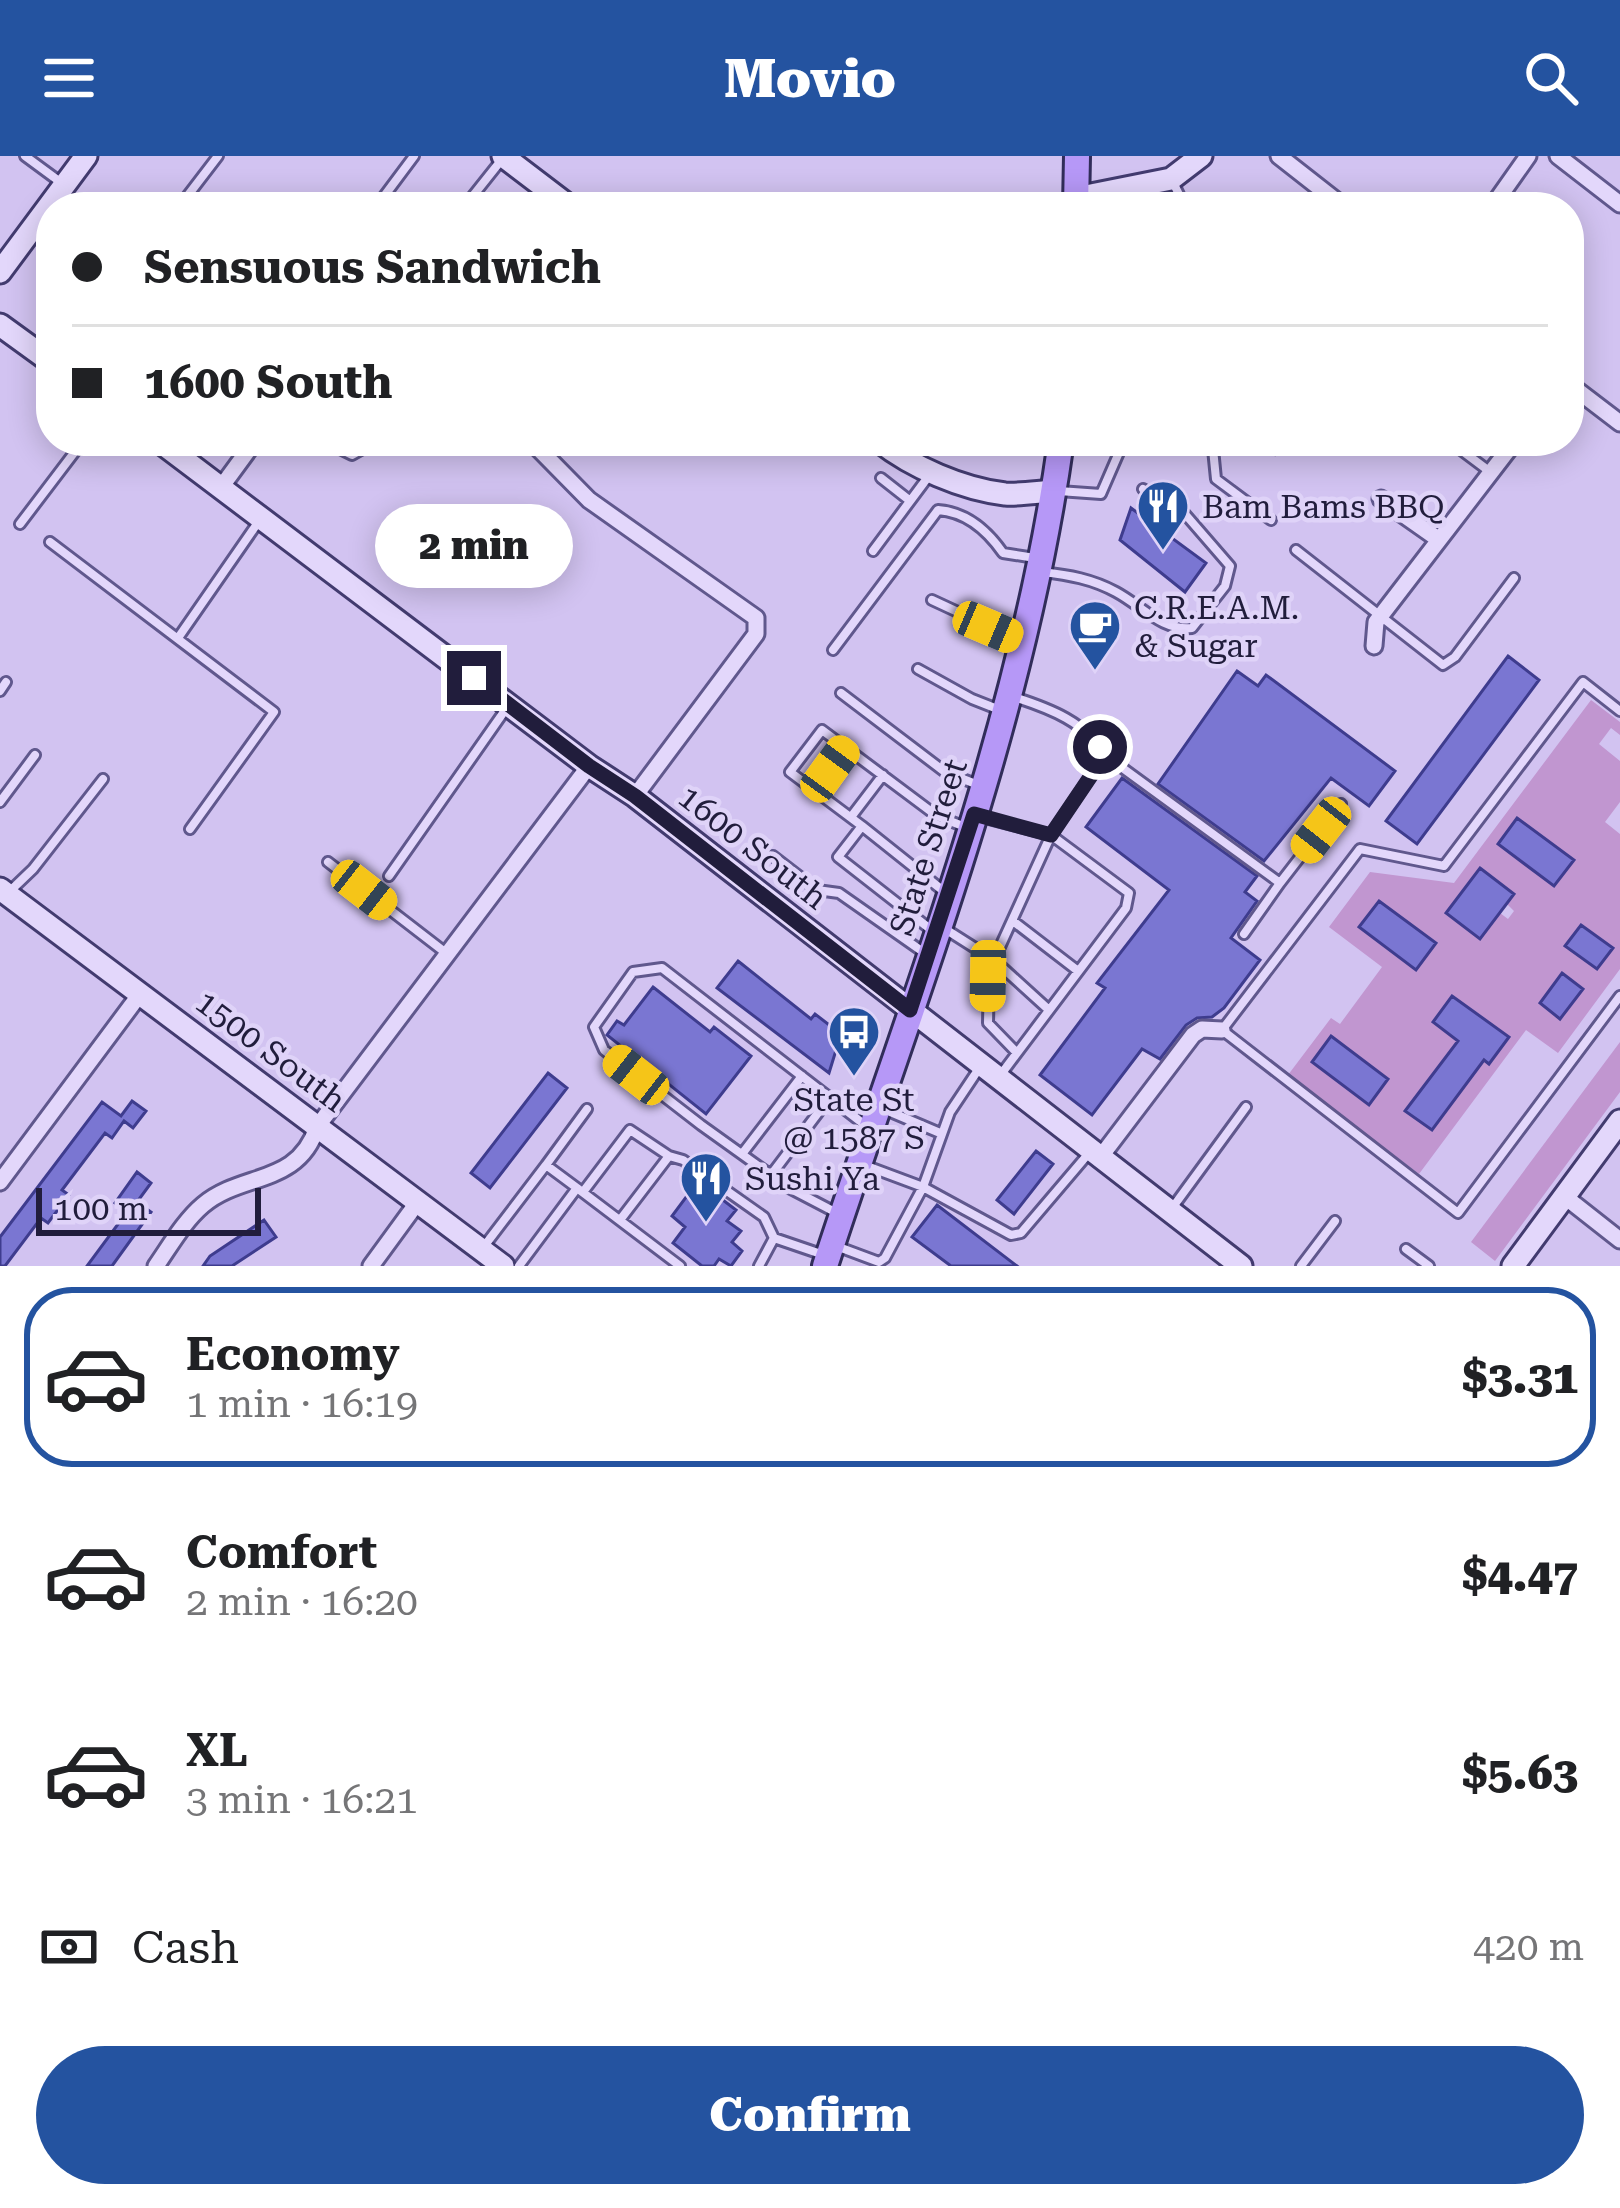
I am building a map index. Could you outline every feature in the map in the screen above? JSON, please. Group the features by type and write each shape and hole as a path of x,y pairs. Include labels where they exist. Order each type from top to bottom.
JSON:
{"main road":[{"path":"1076,192 1077,156"},
{"name":"State Street","path":"829,1256 1009,704 1042,566 1059,456"}],"street":[{"path":"59,192 86,156"},
{"path":"504,156 551,192"},
{"path":"1117,192 1171,179 1201,156"},
{"path":"1279,156 1325,192"},
{"path":"1503,192 1528,156"},
{"path":"1558,156 1620,204"},
{"path":"0,272 36,223"},
{"path":"0,325 36,351"},
{"path":"1584,395 1620,423"},
{"name":"1600 South","path":"180,456 635,796 1237,1265"},
{"path":"222,486 245,456"},
{"path":"546,456 590,500 756,618 756,634 635,796"},
{"path":"910,456 931,470 1005,494 1054,491"},
{"path":"1374,646 1376,622 1503,456"},
{"path":"1381,499 1438,539"},
{"path":"155,1266 203,1204 237,1186 279,1174 312,1143 317,1127 589,766"},
{"name":"1500 South","path":"3,892 502,1266"},
{"path":"0,1182 140,994"},
{"path":"1095,1155 1193,1035 1202,1029 1222,1030"},
{"path":"1513,1266 1620,1122"},
{"path":"1564,1196 1620,1240"},
{"path":"371,1266 417,1203"}],"lane":[{"path":"25,156 64,185"},
{"path":"190,192 218,156"},
{"path":"387,192 414,156"},
{"path":"476,192 504,156"},
{"path":"1171,179 1178,192"},
{"path":"20,524 72,456"},
{"path":"1054,491 1101,494 1117,456"},
{"path":"1214,456 1216,479 1271,520"},
{"path":"1469,456 1490,472"},
{"path":"872,551 931,470"},
{"path":"881,478 909,500"},
{"path":"833,650 938,511 957,511 991,537 1003,553 1080,576 1117,593 1174,630 1192,628 1225,586 1230,566 1186,514 1143,489"},
{"path":"178,638 263,516"},
{"path":"50,542 274,712 190,829"},
{"path":"1296,550 1432,658 1446,664 1514,578"},
{"path":"932,600 1025,643"},
{"path":"918,669 972,699 1056,710 1101,752 1280,883"},
{"path":"1619,998 1458,1213 1222,1030 1360,849 1444,866 1583,682 1620,711"},
{"path":"841,693 945,772 983,787"},
{"path":"388,876 509,705"},
{"path":"519,1266 630,1130 683,1160 764,1217 774,1238 829,1256 879,1262 923,1186 940,1133 998,1080 1126,908 1130,892 1051,835 937,816 822,730 790,772 948,894"},
{"path":"814,790 846,748"},
{"path":"1017,1053 988,1023 988,976 1051,835 1103,758 1101,752"},
{"path":"0,802 35,755"},
{"path":"850,817 883,775"},
{"path":"3,892 33,869 104,779"},
{"path":"1244,934 1342,803"},
{"path":"862,826 838,857 934,937"},
{"path":"773,856 817,890 839,893 994,960 1049,1010"},
{"path":"328,862 447,954"},
{"path":"1012,921 1078,971"},
{"path":"842,1215 771,1175 598,1044 594,1027 629,977 640,968 662,968 830,1097 874,1118 940,1133"},
{"path":"742,1154 802,1076"},
{"path":"771,1175 830,1097"},
{"path":"1169,1212 1246,1107"},
{"path":"482,1250 587,1109"},
{"path":"860,1164 923,1186 1011,1235 1021,1233 1095,1155"},
{"path":"620,1220 669,1156"},
{"path":"546,1165 680,1266"},
{"path":"1301,1266 1335,1221"},
{"path":"759,1266 774,1238"},
{"path":"1406,1249 1429,1266"}],"shaded area":[{"path":"1591,700 1620,722 1620,735 1611,728 1599,744 1620,761 1620,802 1605,822 1620,834 1620,969 1558,1053 1526,1030 1419,1174 1288,1075 1331,1018 1340,1024 1382,967 1329,927 1370,872 1454,883","holes":["1517,818 1573,859 1555,885 1498,844","1480,869 1514,894 1507,904 1514,911 1508,919 1500,913 1480,939 1446,913","1453,996 1508,1038 1489,1063 1433,1023","1331,1036 1388,1078 1368,1104 1312,1062","1448,1054 1474,1074 1431,1130 1406,1110"]},
{"path":"1620,1042 1620,1092 1495,1261 1471,1242"}],"building":[{"name":"Bam Bams BBQ","path":"1131,508 1206,563 1185,592 1120,540"},
{"path":"1508,656 1539,680 1417,844 1386,821"},
{"path":"1237,671 1258,686 1266,675 1395,771 1369,806 1331,778 1264,861 1158,784"},
{"path":"1122,778 1257,876 1245,892 1257,901 1231,938 1260,960 1224,1008 1186,1025 1160,1059 1142,1049 1092,1115 1040,1075 1105,988 1097,983 1169,890 1086,827"},
{"path":"1517,818 1574,860 1554,886 1498,844"},
{"path":"1480,868 1514,894 1480,939 1446,913"},
{"path":"1379,901 1436,943 1416,970 1359,927"},
{"path":"1581,925 1613,948 1597,969 1565,946"},
{"path":"738,961 811,1019 815,1014 841,1034 829,1073 717,988"},
{"path":"1562,973 1583,989 1560,1019 1540,1003"},
{"path":"653,987 710,1032 714,1027 751,1056 706,1114 607,1035 617,1021 624,1025"},
{"path":"1452,996 1509,1037 1489,1064 1484,1060 1432,1130 1405,1111 1458,1041 1433,1022"},
{"path":"1331,1036 1388,1079 1369,1105 1312,1062"},
{"path":"548,1073 567,1088 490,1188 471,1173"},
{"path":"132,1101 146,1111 133,1128 124,1121 112,1138 105,1133 62,1190 69,1195 48,1223 41,1218 5,1266 0,1266 0,1237 102,1102 121,1116"},
{"path":"1036,1151 1053,1164 1014,1214 997,1200"},
{"path":"137,1172 151,1183 137,1202 151,1212 112,1266 87,1266 127,1212 115,1203"},
{"name":"Sushi Ya","path":"698,1181 736,1210 727,1221 741,1231 732,1242 742,1251 731,1266 719,1259 714,1266 702,1266 673,1243 685,1227 672,1216"},
{"path":"937,1205 1017,1266 951,1266 912,1237"},
{"path":"264,1220 276,1237 232,1266 203,1266 210,1256"}],"place":[{"name":"Bam Bams BBQ","path":"1163,552"},
{"name":"C.R.E.A.M. & Sugar","path":"1095,672"},
{"name":"State St @ 1587 S","path":"854,1078"},
{"name":"Sushi Ya","path":"706,1224"}],"route":[{"path":"474,678 635,796 910,1010 974,814 1051,835 1103,758 1100,747"}]}
